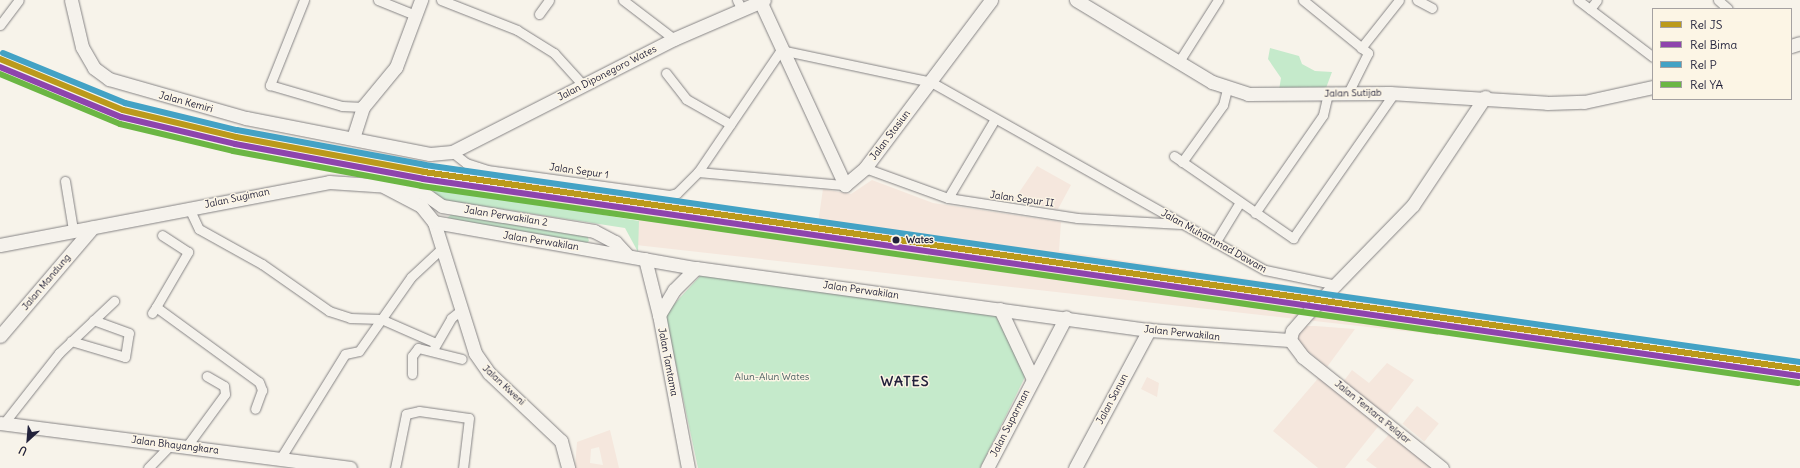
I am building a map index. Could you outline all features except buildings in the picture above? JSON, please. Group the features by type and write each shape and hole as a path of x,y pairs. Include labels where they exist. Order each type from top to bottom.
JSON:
{"main road":[{"name":"Jalan Kemiri","path":"71,0 82,48 94,68 109,79 246,118 353,138 365,143 430,154 452,152"},
{"path":"353,138 363,107 396,67 421,0"},
{"name":"Jalan Stasiun","path":"846,185 865,168 991,0"},
{"name":"Jalan Sutijab","path":"1076,0 1178,64 1227,89 1270,96 1394,93 1584,102 1652,87"},
{"path":"762,1 781,50 846,185"},
{"name":"Jalan Diponegoro Wates","path":"452,152 674,39 739,4 762,1"},
{"path":"1290,340 1292,330 1413,205 1485,98"},
{"name":"Jalan Sugiman","path":"0,245 321,183 382,186"},
{"path":"382,186 421,206 434,222"},
{"name":"Jalan Perwakilan 2","path":"382,186 422,192 442,206 594,231 615,242 627,255"},
{"name":"Jalan Kweni","path":"434,222 440,250 460,311 481,364 561,441 568,468"},
{"name":"Jalan Perwakilan","path":"434,222 696,268 1066,317 1149,330 1290,340"},
{"name":"Jalan Mandung","path":"0,336 93,227"},
{"path":"645,259 659,314"},
{"name":"Jalan Tamtama","path":"688,468 659,314 674,290 696,268"},
{"name":"Jalan Suparman","path":"1000,309 1033,379"},
{"name":"Jalan Suparman","path":"987,468 1066,317"},
{"name":"Jalan Sanun","path":"1075,468 1149,330"},
{"name":"Jalan Tentara Pelajar","path":"1290,340 1303,357 1442,468"},
{"name":"Jalan Bhayangkara","path":"2,423 280,459 299,465 350,468"}],"street":[{"path":"0,25 19,0"},
{"path":"304,0 270,85 342,106 363,107"},
{"path":"378,0 415,15"},
{"path":"441,0 517,30 554,53 583,85"},
{"path":"539,14 548,0"},
{"path":"623,0 674,39"},
{"path":"1178,64 1218,0"},
{"path":"1303,0 1368,53 1348,93"},
{"path":"1361,48 1399,0"},
{"path":"1417,0 1432,8"},
{"path":"1578,0 1652,56"},
{"path":"1590,9 1597,0"},
{"path":"1718,0 1727,8"},
{"name":"Jalan Muhammad Dawam","path":"781,50 931,82 1215,243 1277,275 1337,285"},
{"name":"Jalan Sepur 1","path":"452,152 466,163 487,170 669,195 677,193 698,172 781,50"},
{"path":"666,73 686,100 730,124"},
{"path":"1182,162 1223,105 1227,89"},
{"path":"1174,156 1293,238 1394,93"},
{"path":"1255,213 1324,115 1328,94"},
{"path":"948,198 995,119"},
{"name":"Jalan Sepur II","path":"865,168 948,198 1077,218 1182,224"},
{"path":"698,172 846,185"},
{"path":"65,180 73,230"},
{"path":"1215,243 1240,202"},
{"path":"189,208 199,229 262,264 325,309 350,318 381,319 462,359"},
{"path":"162,235 188,252 154,310 258,382 262,390 255,409"},
{"path":"280,459 345,354 359,351 422,263 440,250"},
{"path":"2,423 72,341 114,301"},
{"path":"435,346 451,318 460,311"},
{"path":"72,341 125,357 129,333 93,320"},
{"path":"412,374 416,349 435,346"},
{"path":"187,446 225,394 224,386 207,376"},
{"path":"395,468 406,414 418,411 469,418 463,468"},
{"path":"148,468 171,444"}],"shaded area":[{"path":"1037,166 1071,185 1058,209 1014,200"},
{"path":"502,179 818,223 823,189 851,194 872,180 933,203 1061,222 1059,251 1612,333 1608,354 636,245 639,219 501,194"},
{"path":"1305,326 1355,329 1327,367 1298,343 1297,336"},
{"path":"1387,363 1414,380 1387,415 1343,382 1352,370 1369,383"},
{"path":"1321,375 1381,423 1345,468 1318,468 1273,431"},
{"path":"1147,377 1159,383 1157,397 1141,389"},
{"path":"1417,406 1439,424 1424,441 1403,424"},
{"path":"610,430 619,468 575,468 577,442","holes":["599,447 603,465 590,463 591,449"]},
{"path":"1392,431 1435,468 1377,468 1366,460"}],"green space":[{"path":"1270,48 1299,56 1302,64 1315,71 1332,72 1326,88 1279,90 1281,78 1268,59"},
{"path":"431,186 639,221 638,252 625,228 437,199"},
{"path":"452,214 587,234 589,241 584,245 447,218"},
{"name":"Alun-Alun Wates","path":"701,275 996,316 1026,375 980,468 698,468 665,314"}],"rail line":[{"name":"P","path":"3,53 125,103 237,130 425,165 1800,362"},
{"name":"JS","path":"0,59 123,110 236,137 424,172 1800,369"},
{"name":"Bima","path":"0,67 121,117 235,144 423,179 1799,376"},
{"name":"YA","path":"0,74 120,124 233,151 421,186 1798,383"}],"place":[{"name":"Wates","path":"896,240"}],"district":[{"name":"WATES","path":"905,381"}]}
